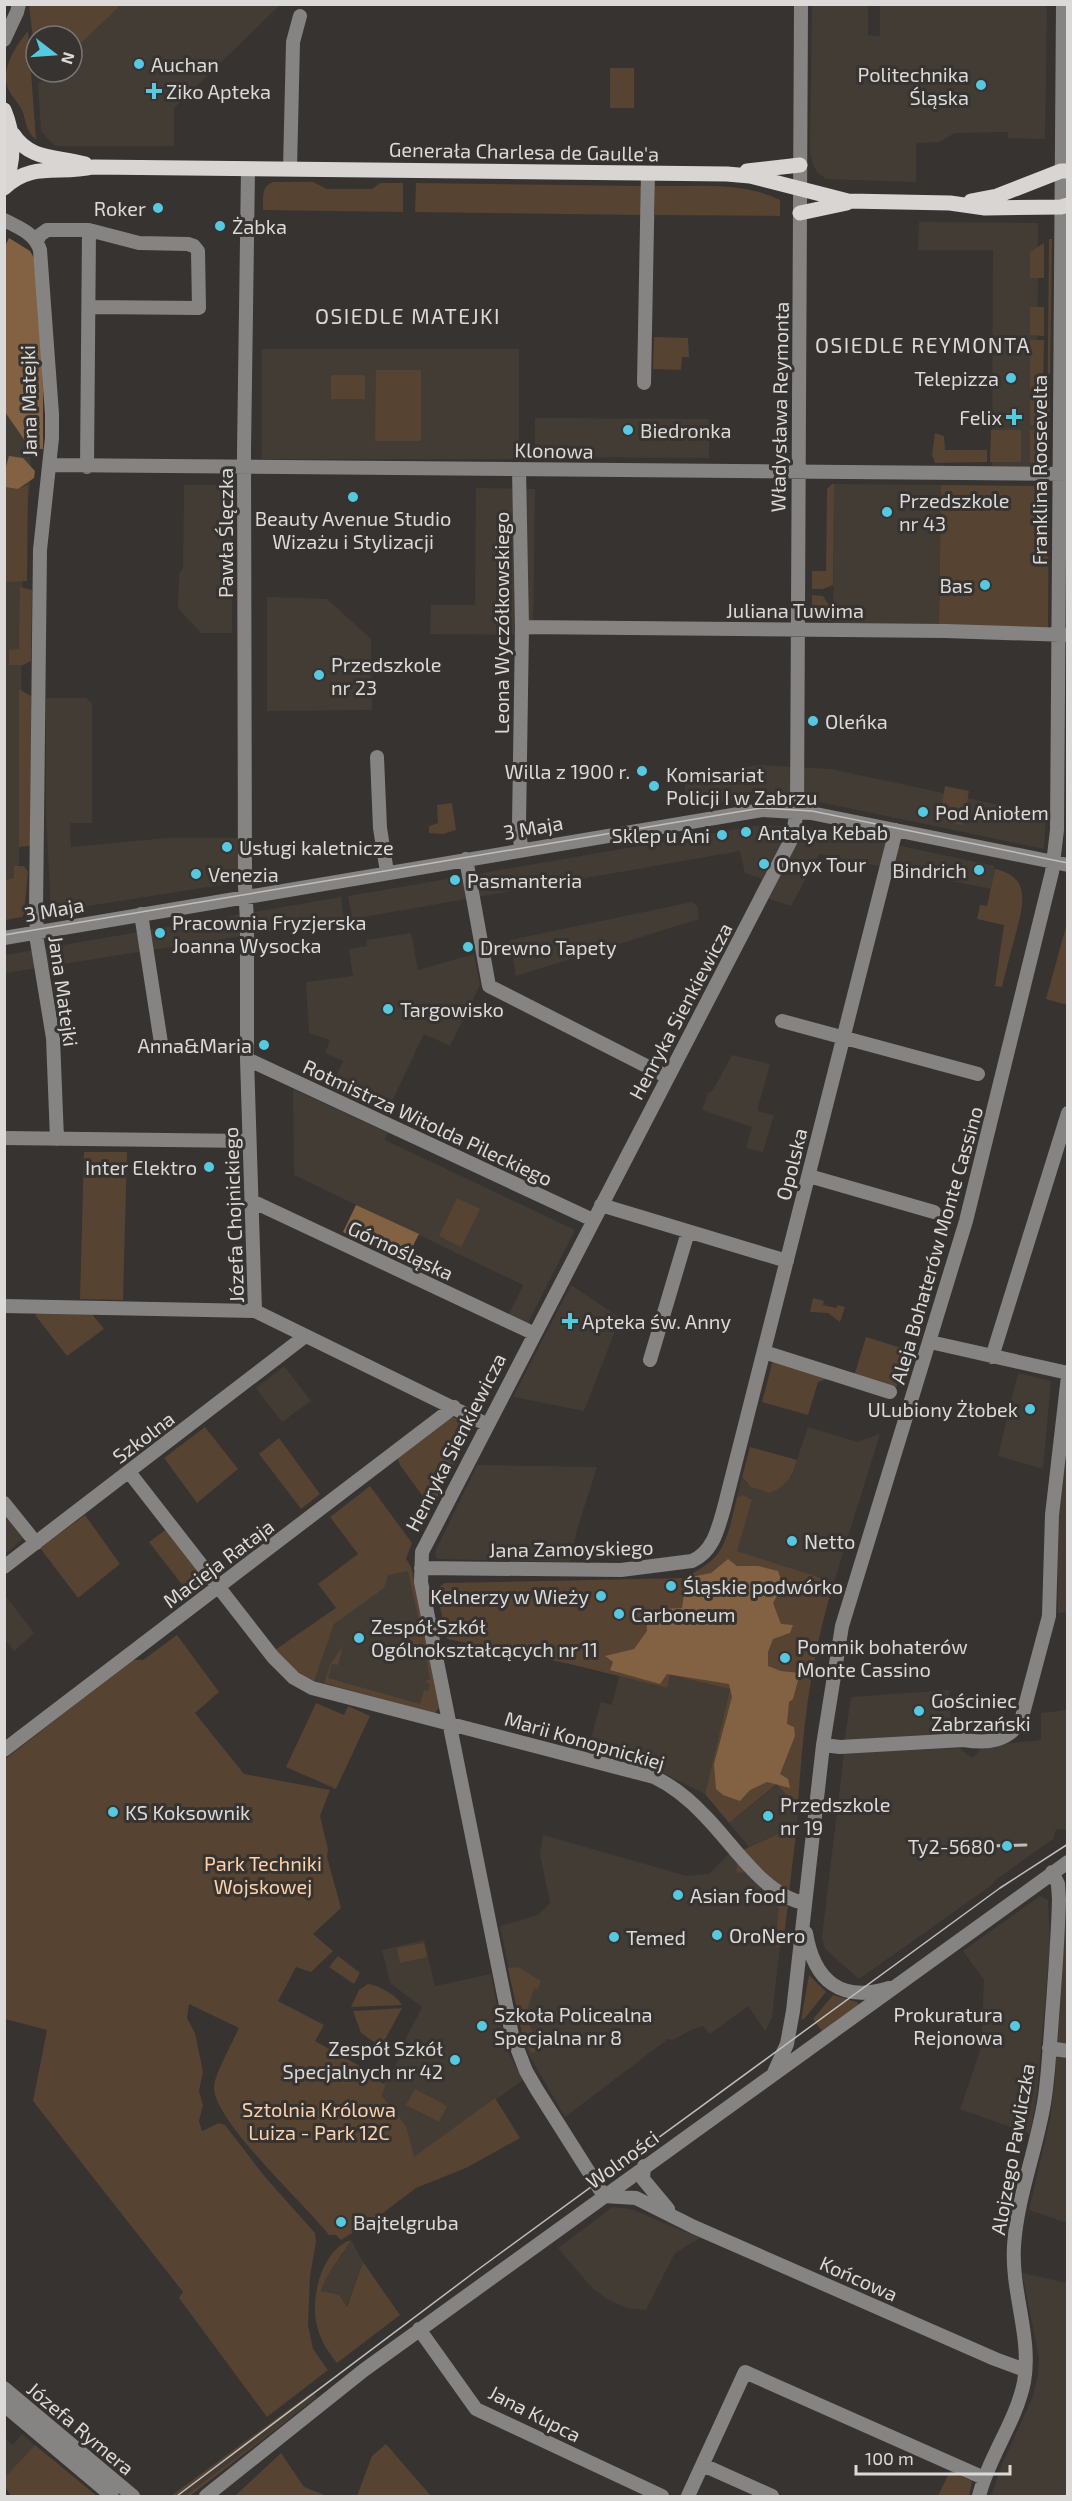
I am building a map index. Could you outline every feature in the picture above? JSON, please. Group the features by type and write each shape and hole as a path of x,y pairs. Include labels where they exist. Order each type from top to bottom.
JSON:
{"main road":[{"path":"4,110 13,134 12,163 4,187"},
{"name":"Generała Charlesa de Gaulle'a","path":"13,134 22,146 34,154 93,167 727,174 750,176 856,202 950,203 985,208 1064,206"},
{"path":"727,174 800,165"},
{"name":"Generała Charlesa de Gaulle'a","path":"4,187 25,173 77,171 93,167"},
{"name":"Generała Charlesa de Gaulle'a","path":"950,203 997,196 1064,171"},
{"path":"800,213 856,202"}],"street":[{"path":"4,22 14,4"},
{"path":"4,40 17,12 18,4"},
{"name":"Władysława Reymonta","path":"797,811 796,630 801,4"},
{"name":"Franklina Roosevelta","path":"1061,864 1057,830 1063,719 1063,4"},
{"path":"290,170 293,42 300,16"},
{"name":"Pawła Ślęczka","path":"245,896 244,468 248,169"},
{"path":"644,383 648,173"},
{"path":"4,220 31,235 37,241 46,230 89,230 139,243 194,246 198,251 200,308 90,307"},
{"path":"87,467 89,230"},
{"name":"Jana Matejki","path":"37,241 40,250 52,414 40,550 36,932 53,1038 57,1139"},
{"name":"Klonowa","path":"49,465 1063,474"},
{"name":"Leona Wyczółkowskiego","path":"519,470 522,627 519,813 521,849"},
{"name":"Juliana Tuwima","path":"522,627 1063,634"},
{"path":"377,757 380,828 387,872"},
{"name":"3 Maja","path":"4,938 521,849 728,815 772,810 797,811 1061,864"},
{"name":"Henryka Sienkiewicza","path":"604,2196 537,2090 516,2047 509,2022 428,1614 421,1568 422,1551 792,838 797,811"},
{"name":"Opolska","path":"724,1508 896,830"},
{"path":"466,859 489,986 668,1077"},
{"name":"Aleja Bohaterów Monte Cassino","path":"773,2075 784,2051 791,2022 823,1745 833,1672 845,1614 969,1210 1061,864"},
{"name":"Józefa Chojnickiego","path":"245,896 247,1059 255,1311 304,1337 486,1424"},
{"path":"141,914 161,1043"},
{"path":"782,1021 978,1074"},
{"name":"Rotmistrza Witolda Pileckiego","path":"247,1059 593,1220"},
{"path":"992,1357 1068,1113"},
{"path":"4,1138 249,1141"},
{"path":"808,1176 934,1212"},
{"name":"Górnośląska","path":"252,1201 533,1334"},
{"path":"601,1205 787,1261"},
{"path":"650,1360 688,1232"},
{"path":"4,1306 255,1311"},
{"name":"Szkolna","path":"4,1567 304,1337"},
{"path":"823,1745 840,1747 964,1740 979,1742 997,1740 1015,1730 1021,1721 1049,1616 1052,1515 1068,1374 930,1342"},
{"path":"764,1352 890,1392"},
{"name":"Macieja Rataja","path":"4,1750 454,1407"},
{"name":"Marii Konopnickiej","path":"129,1472 273,1657 294,1678 312,1688 654,1777 667,1783 705,1815 773,1889 791,1900 805,1903"},
{"path":"4,1503 36,1543"},
{"name":"Jana Zamoyskiego","path":"421,1568 621,1570 693,1561 703,1556 711,1545 724,1508"},
{"name":"Wolności","path":"206,2496 239,2473 292,2426 419,2330 1068,1862"},
{"name":"Alojzego Pawliczka","path":"979,2496 984,2478 1020,2397 1025,2370 1025,2341 1013,2270 1014,2245 1018,2217 1044,2103 1059,1899 1058,1884 1052,1872"},
{"name":"Aleja Bohaterów Monte Cassino","path":"804,1919 813,1961 826,1981 847,1991 865,1992 888,1989 902,1982"},
{"path":"791,2022 795,2043 800,2047 812,2047"},
{"path":"1049,2048 1068,2051"},
{"name":"Końcowa","path":"644,2166 643,2179 648,2187 678,2219"},
{"name":"Końcowa","path":"604,2196 636,2198 678,2219 995,2359 1025,2370"},
{"name":"Jana Kupca","path":"419,2330 476,2409 662,2496"},
{"path":"688,2496 745,2372 984,2478"},
{"name":"Józefa Rymera","path":"4,2388 133,2496"},
{"name":"Józefa Rymera","path":"4,2405 112,2496"},
{"path":"703,2465 772,2496"}],"shaded area":[{"path":"121,5 280,5 174,108 174,146 55,146 41,131 38,84 84,84 84,40"},
{"path":"812,5 868,5 868,35 880,36 880,5 1047,5 1045,139 1008,138 1008,132 955,133 939,142 916,143 916,182 826,179 813,165 810,153"},
{"path":"919,222 1038,223 1037,466 992,466 993,250 918,250"},
{"path":"9,238 30,251 37,263 43,390 43,449 30,448 5,412 4,248"},
{"path":"5,294 27,295 31,476 23,540 19,887 5,889"},
{"path":"262,349 519,349 519,459 262,459"},
{"path":"535,418 709,419 709,458 535,457"},
{"path":"9,456 23,458 35,471 34,478 18,489 5,487"},
{"name":"Przedszkole nr 43","path":"834,484 941,485 939,626 833,625"},
{"path":"184,485 226,485 232,493 232,633 201,633 178,608 179,574 183,568"},
{"path":"476,488 535,489 533,635 430,634 431,605 475,605"},
{"name":"Przedszkole nr 23","path":"267,597 327,599 371,639 372,710 267,711"},
{"path":"46,698 86,698 92,703 92,823 70,823 71,847 166,838 239,838 239,882 51,912 46,817"},
{"path":"759,765 831,769 1046,815 1044,849 809,800 759,796 685,807 685,777"},
{"path":"761,825 811,827 995,866 991,889 819,854 791,906 754,894 762,879 745,873 740,851 352,919 348,896"},
{"path":"341,897 344,920 5,973 5,955"},
{"path":"692,902 698,907 699,919 516,976 510,940"},
{"name":"Targowisko","path":"411,933 418,970 474,954 480,985 450,1046 424,1034 386,1114 330,1088 343,1061 325,1053 330,1040 309,1033 306,982 353,976 349,949 367,946 366,940"},
{"path":"732,1055 770,1064 757,1111 774,1115 763,1152 746,1148 752,1127 702,1110 708,1093 713,1090"},
{"path":"293,1089 388,1133 385,1140 575,1230 528,1323 509,1314 523,1285 294,1175"},
{"path":"356,1205 419,1234 405,1261 343,1232"},
{"path":"571,1285 620,1318 584,1411 513,1397"},
{"path":"284,1366 311,1401 282,1422 256,1388"},
{"path":"1018,1373 1051,1381 1043,1469 998,1456"},
{"path":"1067,1424 1067,1612 1058,1613 1057,1524"},
{"path":"808,1427 857,1442 880,1434 834,1582 736,1551 752,1501 743,1495 737,1497 742,1477 747,1484 791,1477"},
{"path":"477,1465 597,1467 577,1530 570,1562 437,1559 435,1552"},
{"path":"4,1513 24,1538 5,1554 4,1554"},
{"name":"Zespół Szkół Ogólnokształcących nr 11","path":"407,1559 413,1572 439,1708 435,1713 314,1681 288,1666 275,1650"},
{"path":"728,1559 737,1566 758,1566 778,1571 783,1585 773,1603 781,1624 793,1625 790,1633 773,1639 768,1652 768,1666 781,1671 800,1673 793,1699 789,1702 787,1724 794,1727 795,1736 780,1774 788,1779 790,1788 767,1782 750,1790 740,1801 723,1795 716,1789 714,1764 732,1697 729,1684 667,1674 660,1684 610,1670 613,1662 605,1656 634,1649 647,1631 646,1610 682,1608 685,1587 691,1577 711,1573"},
{"path":"4,1594 34,1633 14,1651 5,1639"},
{"path":"670,1675 730,1689 705,1794 663,1773 587,1753 601,1702 612,1705 619,1676 666,1688"},
{"path":"949,1690 952,1736 844,1743 851,1697"},
{"path":"1067,1710 1067,1830 1056,1829 1053,1839 859,1979 825,1949 822,1937 844,1753 959,1748 972,1758 984,1746 1041,1740 1041,1713"},
{"name":"Przedszkole nr 19","path":"778,1784 798,1808 797,1825 749,1847 729,1823"},
{"path":"543,1835 687,1876 709,1874 732,1851 784,1911 772,2017 765,2031 748,2006 710,2034 703,2026 673,2040 668,2039 565,2117 529,2055 523,2038 500,1926 538,1915 550,1903 540,1854"},
{"path":"1040,1896 1048,1900 1050,1945 1037,2094 1030,2134 960,2109 981,2048 984,1980 963,1951"},
{"path":"1067,1902 1067,2223 1029,2210 1050,2119 1055,2080"},
{"name":"Zespół Szkół Specjalnych nr 42","path":"424,1940 435,1986 491,1974 505,2046 523,2080 414,2158 382,2096 387,2080 405,2048 402,2046 422,2007 390,1983 382,1950"},
{"path":"613,2207 631,2209 700,2238 675,2253 646,2310 627,2308 607,2299 593,2289 558,2248"},
{"path":"351,2240 363,2262 346,2308 321,2291 326,2274"},
{"path":"1022,2273 1067,2283 1067,2496 991,2496 1001,2467 1033,2396 1038,2375 1039,2358"},
{"path":"314,2393 317,2397 185,2496 177,2496"},
{"path":"22,2434 35,2445 5,2477 5,2438 13,2445"}],"green space":[{"path":"29,4 121,5 84,40 84,24 31,24"},
{"path":"24,36 24,84 32,84 36,139 28,130 22,110 7,86 8,64"},
{"path":"610,68 634,68 634,108 610,108"},
{"path":"273,182 313,182 327,189 372,189 380,183 403,183 403,212 263,210 266,187"},
{"path":"416,183 641,186 641,215 415,212"},
{"path":"655,186 719,186 750,190 780,200 780,216 655,215"},
{"path":"1049,239 1052,239 1049,451 1047,451"},
{"path":"1044,243 1044,278 1030,278 1030,252"},
{"path":"1030,307 1044,307 1044,336 1030,335"},
{"path":"654,337 688,338 689,357 682,357 681,370 653,369"},
{"path":"1030,340 1044,340 1043,390 1030,390"},
{"path":"376,370 421,370 421,441 375,441"},
{"path":"331,375 365,375 365,399 331,399"},
{"path":"1030,394 1043,395 1043,425 1030,425"},
{"path":"991,430 1021,430 1021,462 990,462"},
{"path":"1030,430 1043,430 1043,463 1030,463"},
{"path":"935,433 944,436 945,450 987,450 987,462 935,463 932,455"},
{"path":"4,483 6,487 18,489 28,485 27,581 5,582"},
{"path":"834,484 833,585 823,589 812,589 812,571 826,571 827,489"},
{"path":"941,485 1049,486 1048,628 939,626"},
{"path":"20,587 32,590 31,661 23,665 9,665 9,650 19,649"},
{"path":"812,595 823,596 833,612 833,621 823,621 812,617"},
{"path":"19,689 31,696 31,715 30,846 19,847"},
{"path":"945,786 969,791 963,825 946,822 946,818 940,816"},
{"path":"452,803 456,830 443,834 429,833 429,826 438,823 437,805"},
{"path":"14,866 24,866 28,872 24,913 22,917 5,920 5,880 14,878"},
{"path":"995,869 1016,879 1022,896 1020,916 1002,987 995,986 1004,925 977,919 980,905 987,906"},
{"path":"1067,923 1067,1005 1046,999"},
{"path":"84,1152 127,1152 123,1300 80,1299"},
{"path":"457,1198 480,1209 461,1247 439,1236"},
{"path":"813,1298 824,1301 823,1305 836,1308 838,1305 845,1307 840,1322 828,1313 810,1312"},
{"path":"39,1313 92,1314 104,1329 67,1356 35,1315"},
{"path":"866,1337 908,1350 896,1388 854,1376"},
{"path":"773,1360 826,1379 818,1382 808,1415 762,1402"},
{"path":"452,1417 471,1423 472,1427 432,1509 400,1465 397,1457"},
{"path":"205,1427 238,1469 197,1503 164,1458"},
{"path":"279,1438 320,1494 301,1509 259,1454"},
{"path":"750,1447 797,1460 785,1484 770,1493 751,1487 742,1477"},
{"path":"370,1486 412,1543 406,1559 411,1567 427,1645 406,1647 401,1626 419,1622 408,1571 388,1575 384,1588 334,1624 314,1681 288,1666 275,1650 336,1608 318,1584 358,1554 330,1517"},
{"path":"743,1495 752,1500 737,1551 834,1582 819,1637 809,1694 798,1808 777,1784 729,1823 705,1794 730,1689 670,1675 667,1688 570,1664 447,1639 436,1589 445,1583 685,1578 707,1564 718,1553 729,1530 737,1497"},
{"path":"85,1515 120,1564 78,1598 40,1548"},
{"path":"168,1528 209,1581 190,1595 149,1542"},
{"path":"177,1635 219,1692 195,1713 244,1774 330,1790 320,1816 328,1849 327,1857 341,1908 313,1934 333,1951 311,1972 296,1967 278,2001 324,2025 315,2041 374,2074 372,2077 384,2084 387,2080 382,2096 406,2126 414,2157 495,2098 520,2138 466,2168 416,2188 375,2219 341,2240 336,2235 329,2235 263,2163 228,2120 218,2102 214,2087 220,2067 239,2028 189,2004 187,2018 195,2033 203,2072 199,2091 203,2105 199,2121 202,2131 219,2123 225,2125 265,2177 315,2233 308,2325 313,2349 328,2370 267,2417 179,2298 183,2292 33,2101 47,2030 5,2019 5,1759 133,1660 143,1660"},
{"path":"343,1646 338,1665 332,1664 328,1678 420,1704 424,1690 428,1691 430,1684 426,1682 430,1680 426,1657 429,1656 439,1708 435,1713 324,1683 331,1663"},
{"path":"316,1703 344,1715 348,1706 370,1716 336,1789 286,1767"},
{"path":"797,1825 789,1893 767,1876 743,1850"},
{"path":"738,1863 788,1904 783,1946 775,1947 779,1908 747,1872 738,1873 736,1870"},
{"path":"424,1943 427,1957 400,1963 397,1948"},
{"path":"338,1956 360,1973 354,1984 329,1967"},
{"path":"518,1967 541,1981 538,1989 534,1988 529,2005 528,2022 539,2042 544,2038 548,2042 532,2054 523,2038 508,1968"},
{"path":"809,1975 826,1992 801,2020"},
{"path":"368,1984 387,1991 402,2005 351,2007 359,1990"},
{"path":"833,1995 857,2002 859,2005 822,2031 813,2019"},
{"path":"402,2008 381,2047 361,2033 353,2011"},
{"path":"415,2089 447,2106 439,2122 406,2105"},
{"path":"351,2240 330,2271 321,2291 339,2295 347,2307 363,2262 400,2315 337,2363 326,2348 318,2330 316,2292 332,2254"},
{"path":"314,2393 177,2496 171,2496"},
{"path":"317,2397 190,2496 185,2496"},
{"path":"386,2444 431,2496 357,2496 372,2456"},
{"path":"35,2445 97,2496 11,2496 5,2487 5,2477"},
{"path":"281,2453 304,2487 327,2496 235,2496"},
{"path":"950,2471 972,2481 969,2496 938,2496"}],"tram line":[{"path":"4,935 761,808 812,811 1068,863"},
{"path":"177,2496 476,2271 1000,1888 1068,1844"}],"railway":[{"path":"987,1846 1026,1845"}],"place":[{"name":"Auchan","path":"139,64"},
{"name":"Politechnika Śląska","path":"981,85"},
{"name":"Ziko Apteka","path":"154,91"},
{"name":"Roker","path":"158,208"},
{"name":"Żabka","path":"220,226"},
{"name":"Telepizza","path":"1011,378"},
{"name":"Felix","path":"1014,417"},
{"name":"Biedronka","path":"628,430"},
{"name":"Beauty Avenue Studio Wizażu i Stylizacji","path":"353,497"},
{"name":"Przedszkole nr 43","path":"887,512"},
{"name":"Bas","path":"985,585"},
{"name":"Przedszkole nr 23","path":"319,675"},
{"name":"Oleńka","path":"813,721"},
{"name":"Willa z 1900 r.","path":"642,771"},
{"name":"Komisariat Policji I w Zabrzu","path":"654,786"},
{"name":"Pod Aniołem","path":"923,812"},
{"name":"Antalya Kebab","path":"746,832"},
{"name":"Sklep u Ani","path":"722,835"},
{"name":"Usługi kaletnicze","path":"227,847"},
{"name":"Onyx Tour","path":"764,864"},
{"name":"Bindrich","path":"979,870"},
{"name":"Venezia","path":"196,874"},
{"name":"Pasmanteria","path":"455,880"},
{"name":"Pracownia Fryzjerska Joanna Wysocka","path":"160,933"},
{"name":"Drewno Tapety","path":"468,947"},
{"name":"Targowisko","path":"388,1009"},
{"name":"Anna&Maria","path":"264,1045"},
{"name":"Inter Elektro","path":"209,1167"},
{"name":"Apteka św. Anny","path":"570,1321"},
{"name":"ULubiony Żłobek","path":"1030,1409"},
{"name":"Netto","path":"792,1541"},
{"name":"Śląskie podwórko","path":"671,1586"},
{"name":"Kelnerzy w Wieży","path":"601,1596"},
{"name":"Carboneum","path":"619,1614"},
{"name":"Zespół Szkół Ogólnokształcących nr 11","path":"359,1638"},
{"name":"Pomnik bohaterów Monte Cassino","path":"785,1658"},
{"name":"Gościniec Zabrzański","path":"919,1711"},
{"name":"KS Koksownik","path":"113,1812"},
{"name":"Przedszkole nr 19","path":"768,1816"},
{"name":"Ty2-5680","path":"1007,1846"},
{"name":"Asian food","path":"678,1895"},
{"name":"OroNero","path":"717,1935"},
{"name":"Temed","path":"614,1937"},
{"name":"Szkoła Policealna Specjalna nr 8","path":"482,2026"},
{"name":"Prokuratura Rejonowa","path":"1015,2026"},
{"name":"Zespół Szkół Specjalnych nr 42","path":"455,2060"},
{"name":"Bajtelgruba","path":"341,2222"}],"district":[{"name":"OSIEDLE MATEJKI","path":"408,315"},
{"name":"OSIEDLE REYMONTA","path":"923,344"}],"park label":[{"name":"Park Techniki Wojskowej","path":"263,1874"},
{"name":"Sztolnia Królowa Luiza - Park 12C","path":"319,2120"}]}
